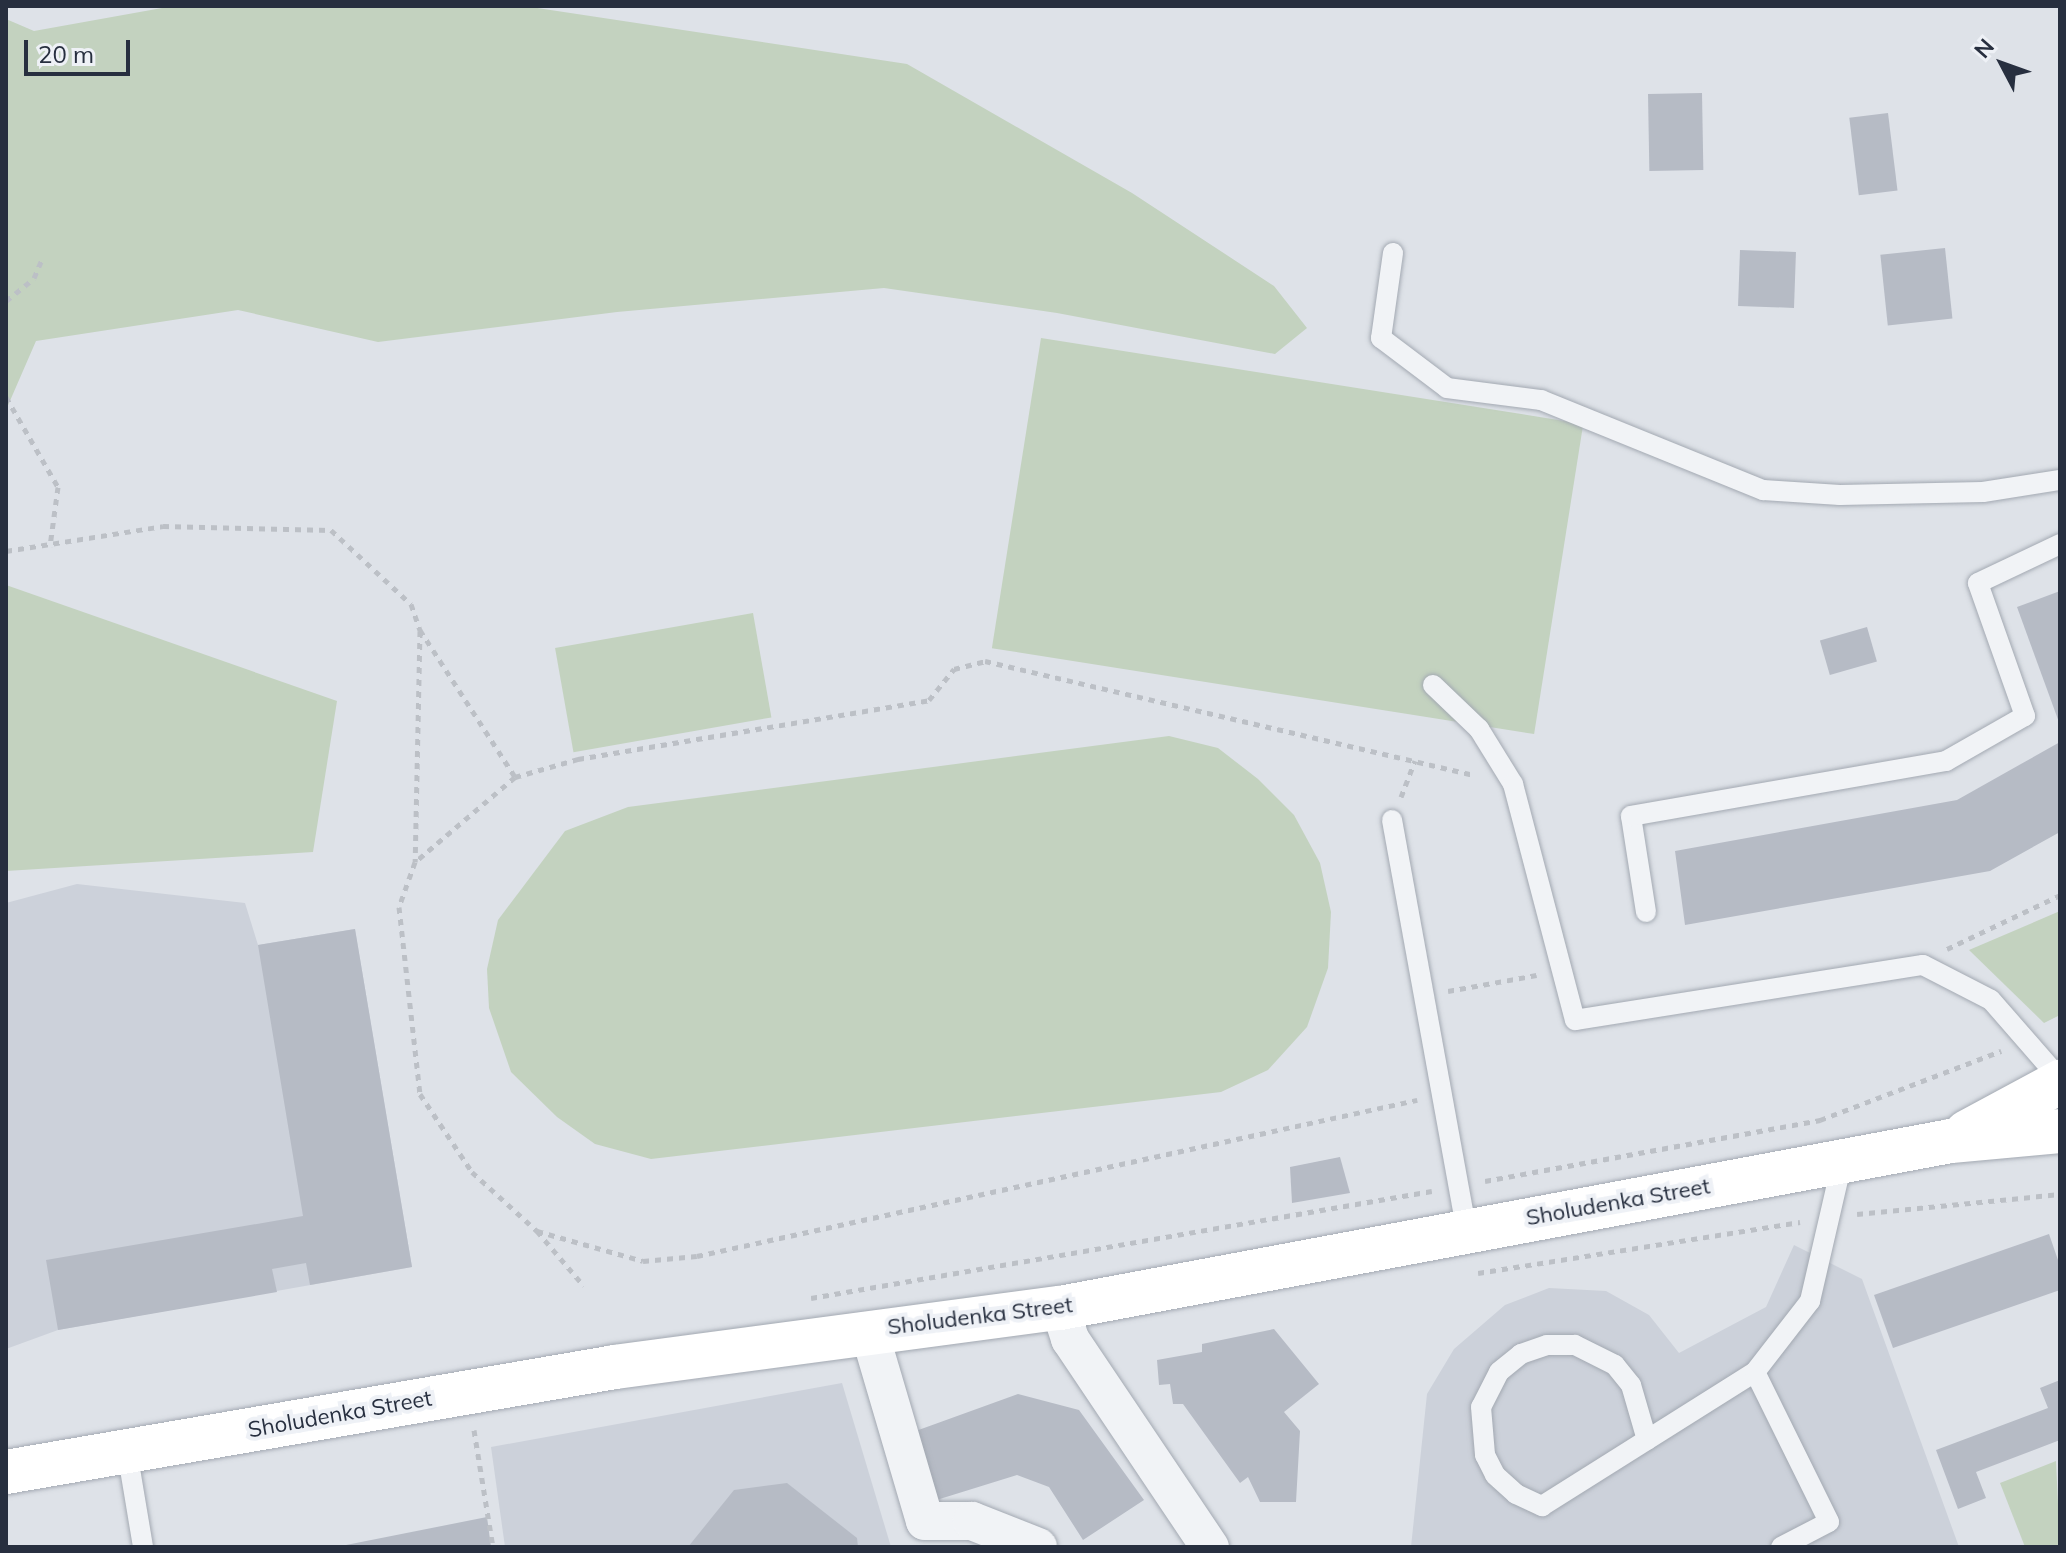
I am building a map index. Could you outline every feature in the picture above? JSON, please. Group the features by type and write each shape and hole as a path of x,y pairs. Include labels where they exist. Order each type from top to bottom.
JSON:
{"main road":[{"name":"Sholudenka Street","path":"1951,1141 2060,1080"},
{"name":"Sholudenka Street","path":"6,1472 615,1367 1060,1308 1466,1228 1951,1141 2060,1131"}],"street":[{"path":"1060,1308 1070,1339 1210,1547"},
{"path":"869,1331 925,1521 972,1521 1027,1538 1038,1547"}],"lane":[{"path":"1393,253 1381,338 1447,388 1541,400 1763,490 1840,495 1983,492 2060,480"},
{"path":"1646,912 1631,816 1946,761 2025,716 1978,583 2060,544"},
{"path":"1433,685 1479,729 1513,784 1575,1020 1923,965 1991,1000 2060,1080"},
{"path":"1392,820 1424,996 1438,1096 1466,1228"},
{"path":"1647,1440 1631,1385 1615,1365 1575,1345 1547,1345 1521,1354 1499,1372 1481,1407 1485,1455 1495,1475 1516,1494 1542,1506 1647,1440 1755,1372 1810,1301 1842,1162"},
{"path":"1755,1372 1829,1522 1781,1547"},
{"path":"127,1451 143,1547"}],"path":[{"path":"6,301 34,278 42,259"},
{"path":"6,397 58,487 50,546"},
{"path":"6,551 163,526 331,530 411,604 420,630 515,777"},
{"path":"420,630 415,862 399,907 420,1094 472,1172 537,1231 584,1286"},
{"path":"415,862 515,777 578,759 929,700 954,669 985,661 1513,784"},
{"path":"1392,820 1415,761"},
{"path":"1923,965 1970,934 2060,895"},
{"path":"1424,996 1562,971"},
{"path":"796,1300 1820,1120 2028,1040"},
{"path":"537,1231 643,1261 697,1256 1438,1096"},
{"path":"1475,1274 1829,1217 2060,1194"},
{"path":"474,1430 493,1547"}],"shaded area":[{"path":"77,884 245,903 258,945 355,929 412,1267 58,1330 6,1349 6,903"},
{"path":"1794,1245 1862,1279 1959,1547 1411,1547 1427,1394 1454,1349 1505,1305 1549,1288 1606,1291 1649,1315 1679,1353 1766,1307"},
{"path":"842,1383 891,1547 505,1547 491,1447"}],"green space":[{"path":"524,6 907,64 1132,193 1274,286 1307,328 1275,354 1057,313 884,288 617,312 378,342 238,310 36,341 6,410 6,19 34,31 162,8"},
{"path":"1041,338 1583,424 1534,734 992,648"},
{"path":"6,585 337,701 313,852 6,871"},
{"path":"753,613 771,717 573,752 555,648"},
{"path":"1169,736 1218,748 1258,779 1294,815 1320,863 1331,912 1328,968 1307,1027 1268,1070 1221,1092 651,1159 595,1144 557,1117 511,1072 489,1008 487,969 498,920 565,831 628,807"},
{"path":"2060,911 2060,1015 2044,1023 1969,950"},
{"path":"2056,1461 2060,1547 2025,1547 2000,1483"}],"building":[{"path":"1702,93 1703,170 1649,171 1648,94"},
{"path":"1888,113 1898,190 1859,195 1849,118"},
{"path":"1945,248 1952,319 1888,325 1880,255"},
{"path":"1740,250 1796,252 1794,308 1738,306"},
{"path":"2060,591 2060,725 2017,607"},
{"path":"1867,627 1877,662 1830,675 1820,641"},
{"path":"2060,742 2060,832 1990,871 1685,925 1675,851 1957,800"},
{"path":"355,929 412,1267 310,1285 306,1263 272,1269 277,1292 58,1330 46,1260 303,1216 258,945"},
{"path":"1340,1157 1350,1193 1292,1203 1290,1167"},
{"path":"2049,1234 2060,1266 2060,1290 1893,1348 1874,1295"},
{"path":"1274,1329 1319,1384 1284,1412 1300,1431 1296,1502 1260,1502 1248,1477 1240,1483 1183,1404 1173,1404 1170,1384 1159,1385 1157,1360 1202,1352 1202,1344"},
{"path":"2060,1380 2060,1440 1976,1472 1986,1498 1958,1509 1936,1450 2048,1408 2040,1388"},
{"path":"1018,1394 1079,1410 1144,1500 1083,1540 1049,1487 1017,1475 930,1502 913,1432"},
{"path":"787,1483 857,1538 858,1547 688,1547 734,1490"},
{"path":"487,1517 491,1547 341,1547 341,1546"}]}
